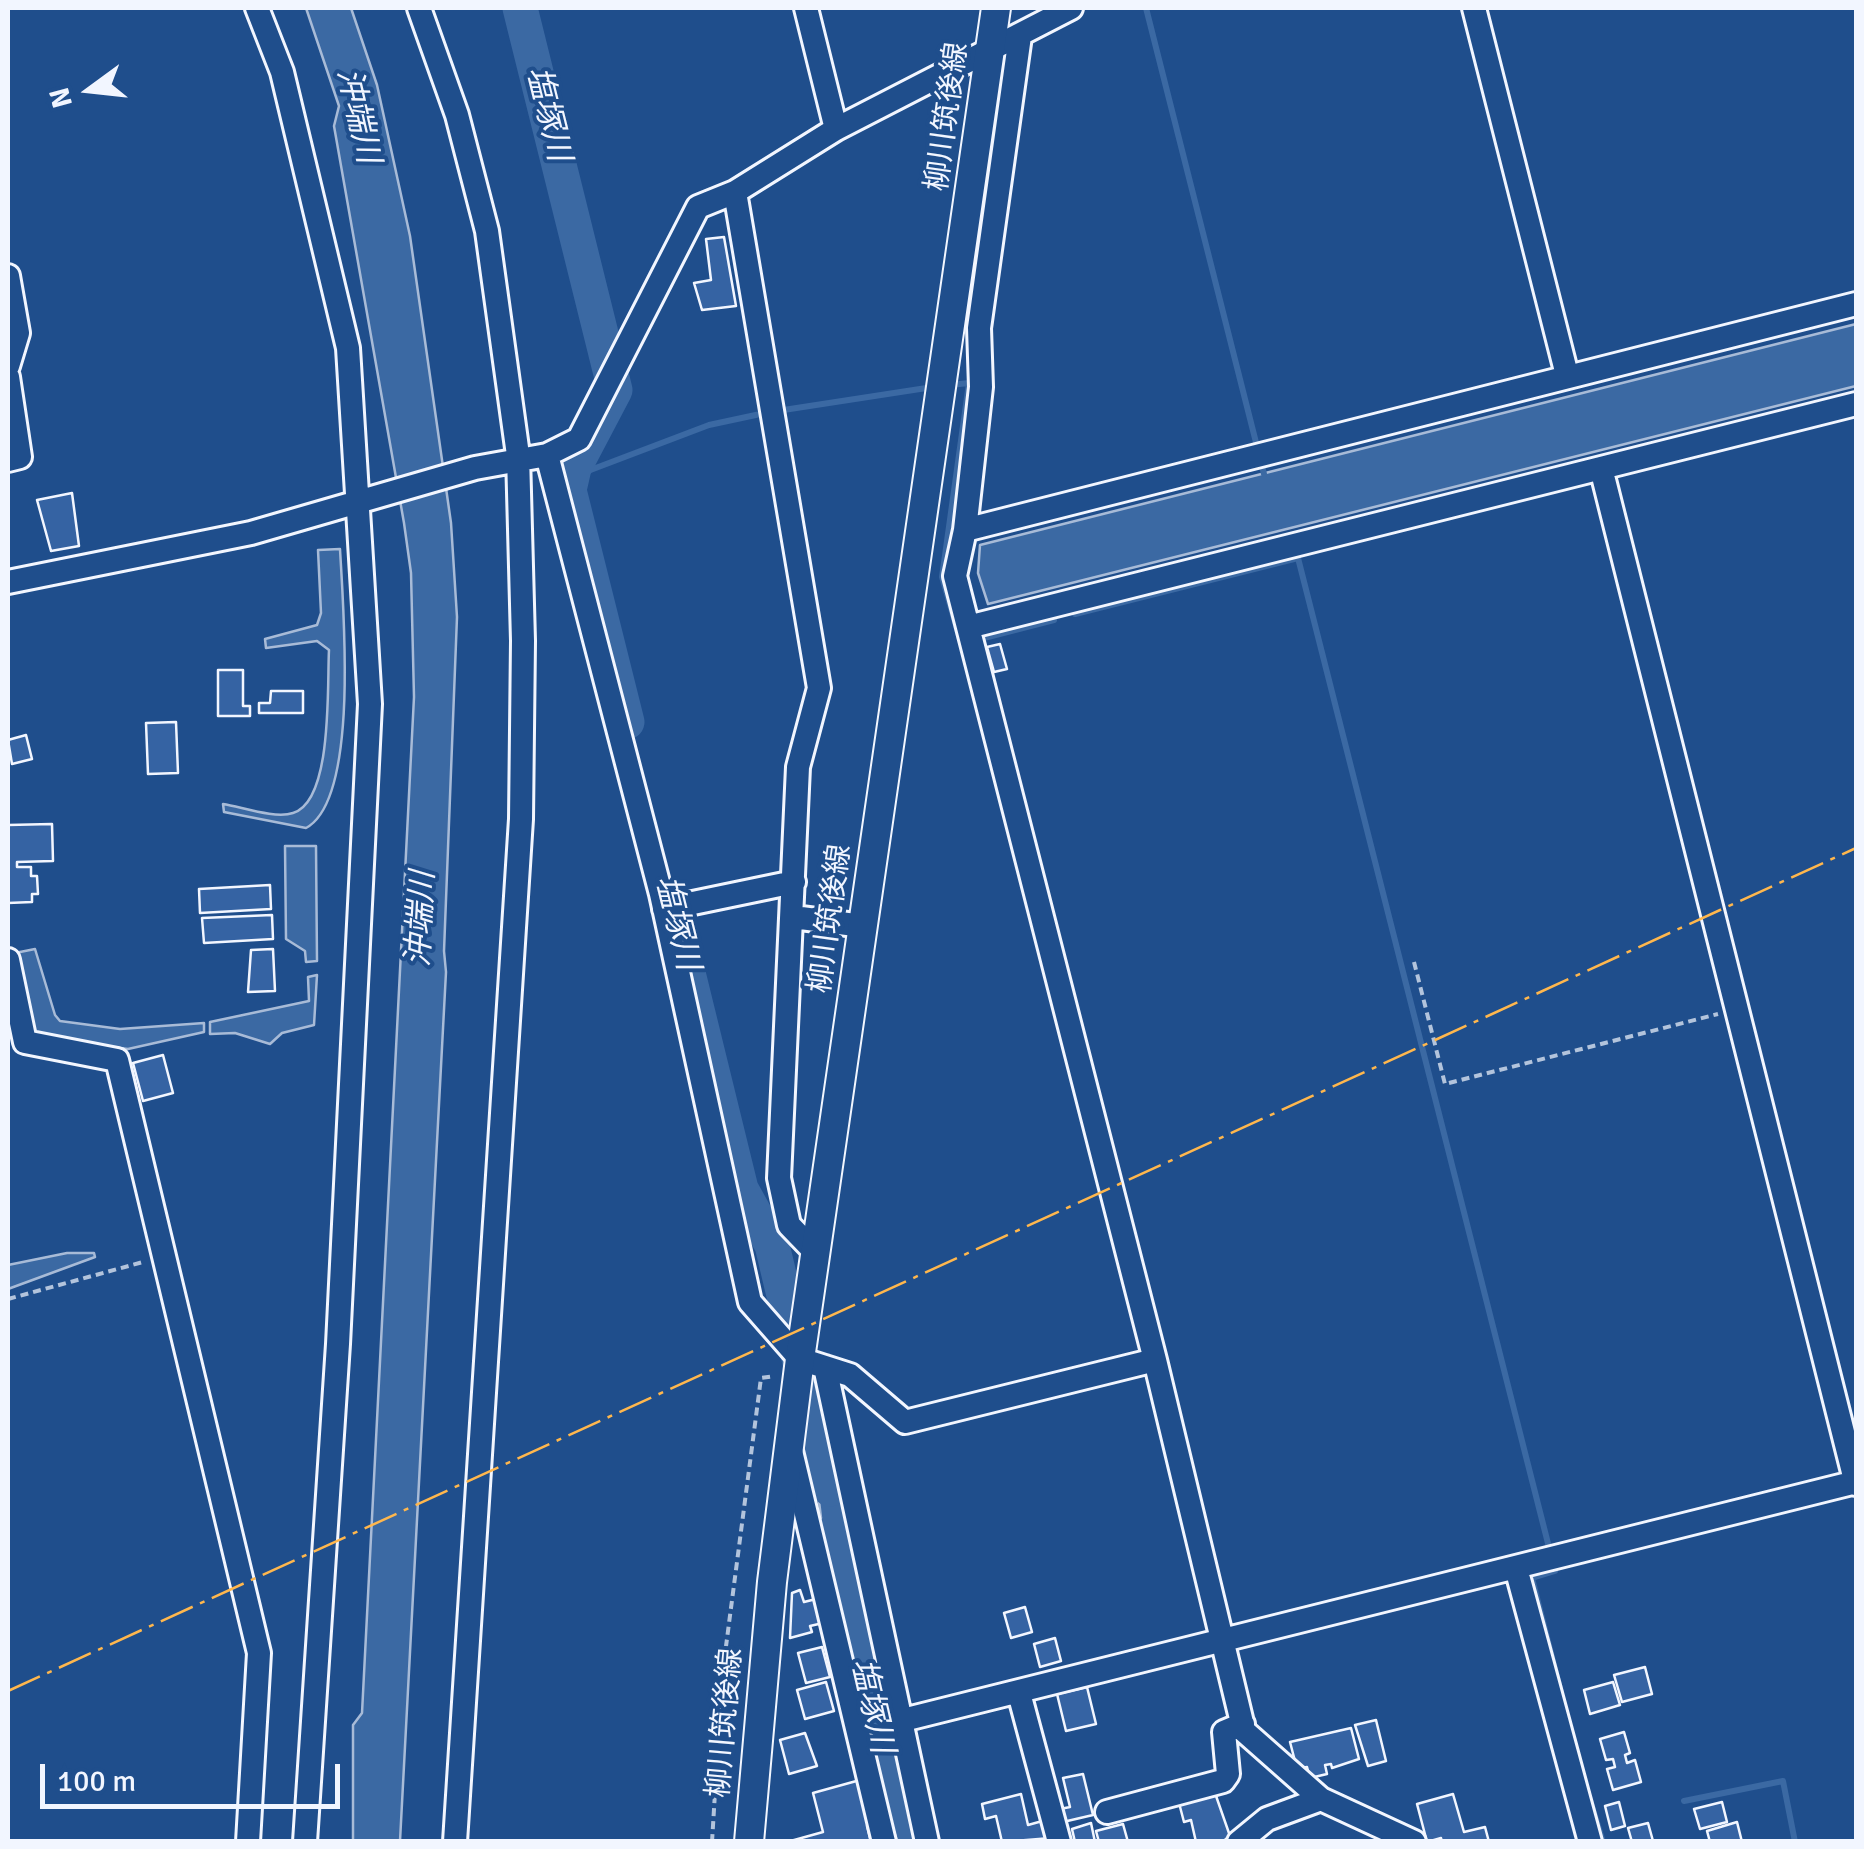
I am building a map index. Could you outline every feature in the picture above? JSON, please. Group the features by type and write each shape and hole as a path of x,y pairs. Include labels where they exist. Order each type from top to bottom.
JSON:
{"main road":[{"name":"柳川筑後線","path":"749,1842 790,1446 808,1365 816,1253 996,8"}],"street":[{"path":"257,8 282,72 348,348 366,499 370,704 338,1344 305,1842"},
{"path":"420,8 476,182 496,293 518,461 521,820 455,1842"},
{"path":"806,8 836,129"},
{"path":"8,582 251,533 475,468 547,455 578,439 690,216 706,200 735,192 836,129 1071,8"},
{"path":"1474,8 1568,375"},
{"path":"1020,36 978,328 981,387 965,530 955,576 1155,1360 1243,1724 1265,1752 1321,1799 1414,1842"},
{"path":"735,192 819,688 798,767 779,1178 789,1225 816,1253"},
{"path":"8,276 18,333 8,366"},
{"path":"965,530 1856,304"},
{"path":"8,378 20,457 8,460"},
{"path":"968,627 1856,404"},
{"path":"547,455 664,909 750,1302 808,1365 927,1842"},
{"path":"899,1722 1223,1644 1856,1482 1601,468"},
{"path":"664,909 794,882"},
{"path":"793,917 862,926"},
{"path":"8,960 26,1042 117,1060 259,1653 248,1842"},
{"path":"808,1365 850,1375 905,1422 1155,1360"},
{"path":"790,1446 884,1842"},
{"path":"1516,1568 1590,1842"},
{"path":"1019,1693 1059,1842"},
{"path":"1106,1812 1223,1781 1228,1774 1224,1732 1243,1724"},
{"path":"1239,1842 1267,1819 1321,1799"}],"path":[{"path":"1414,962 1445,1084 1737,1009"},
{"path":"8,1299 164,1256"},
{"path":"712,1842 722,1677 762,1378 808,1365"}],"water":[{"name":"沖端川","path":"306,8 351,8 377,85 410,236 451,523 457,617 446,972 400,1841 353,1841 353,1725 362,1713 414,697 411,573 334,126 339,106"},
{"path":"1856,324 1856,386 988,604 978,573 980,545"},
{"path":"340,549 344,699 335,780 323,810 306,828 224,812 223,804 268,814 293,813 306,804 315,788 325,740 329,650 317,641 266,648 265,639 317,625 321,613 318,550"},
{"path":"285,846 316,846 317,961 306,962 305,951 286,939"},
{"path":"35,949 60,1021 120,1029 204,1023 204,1032 128,1049 37,1038 15,953"},
{"path":"317,975 314,1025 282,1033 270,1044 235,1033 210,1034 210,1022 309,1001 308,977"},
{"path":"67,1253 94,1253 95,1257 8,1289 8,1265"},
{"name":"塩塚川","path":"831,1434 918,1841 897,1841 880,1788 818,1521 821,1518 813,1451"}],"building":[{"path":"724,237 736,306 702,310 694,283 711,280 706,239"},
{"path":"72,493 79,546 51,551 37,500"},
{"path":"1000,644 1007,669 994,672 987,647"},
{"path":"218,670 243,670 243,706 250,706 250,716 218,716"},
{"path":"271,691 303,691 303,713 259,713 259,703 270,703"},
{"path":"176,722 178,773 148,774 146,723"},
{"path":"26,735 32,759 12,764 8,740"},
{"path":"52,824 53,861 17,862 17,867 31,867 31,876 37,876 38,894 32,894 32,902 8,903 8,825"},
{"path":"270,885 271,909 200,913 199,889"},
{"path":"272,915 273,939 204,943 202,918"},
{"path":"273,949 275,991 248,992 251,950"},
{"path":"163,1055 173,1093 143,1101 133,1063"},
{"path":"800,1590 804,1602 816,1599 823,1623 810,1626 812,1632 790,1638 792,1593"},
{"path":"1025,1607 1032,1632 1011,1638 1004,1613"},
{"path":"1055,1638 1061,1661 1040,1667 1034,1644"},
{"path":"822,1647 830,1677 806,1683 798,1653"},
{"path":"1645,1667 1652,1694 1622,1702 1614,1675"},
{"path":"826,1682 834,1711 805,1719 797,1690"},
{"path":"1613,1682 1620,1705 1590,1714 1584,1690"},
{"path":"1087,1687 1096,1724 1066,1731 1057,1694"},
{"path":"1376,1720 1386,1761 1368,1766 1355,1725"},
{"path":"1351,1728 1359,1759 1332,1768 1331,1764 1325,1765 1327,1774 1310,1778 1307,1767 1297,1769 1290,1742"},
{"path":"1624,1732 1630,1753 1625,1755 1627,1763 1635,1760 1641,1782 1613,1790 1607,1769 1615,1767 1613,1759 1606,1760 1600,1739"},
{"path":"805,1733 817,1766 789,1774 780,1740"},
{"path":"1083,1774 1093,1815 1063,1822 1060,1809 1070,1807 1063,1778"},
{"path":"860,1780 872,1825 867,1826 871,1842 787,1842 823,1832 813,1793"},
{"path":"1215,1793 1230,1836 1222,1842 1196,1842 1191,1820 1184,1822 1179,1803"},
{"path":"1021,1794 1028,1825 1046,1820 1051,1838 1002,1842 996,1816 985,1819 982,1804"},
{"path":"1453,1794 1464,1832 1485,1827 1489,1842 1442,1842 1441,1838 1427,1842 1417,1804"},
{"path":"1619,1802 1625,1826 1611,1830 1605,1806"},
{"path":"1722,1802 1727,1822 1700,1829 1694,1809"},
{"path":"1737,1822 1742,1842 1710,1842 1707,1831"},
{"path":"1091,1823 1095,1842 1075,1842 1072,1829"},
{"path":"1648,1823 1653,1841 1632,1842 1628,1828"},
{"path":"1123,1824 1128,1842 1099,1842 1096,1831"}],"waterway":[{"name":"塩塚川","path":"520,8 615,390 574,468 569,490 627,722"},
{"path":"1146,8 1264,474"},
{"path":"950,385 969,383 942,577 961,643"},
{"path":"777,411 933,387"},
{"path":"572,477 709,425 765,413"},
{"path":"1075,614 1298,558 1555,1571 1532,1578 1561,1693"},
{"path":"980,639 1054,620"},
{"name":"塩塚川","path":"689,977 741,1189 772,1245 830,1489"},
{"path":"1684,1801 1783,1781 1795,1842"},
{"path":"1589,1797 1603,1842"}],"power":[{"path":"8,1691 1856,848"}]}
